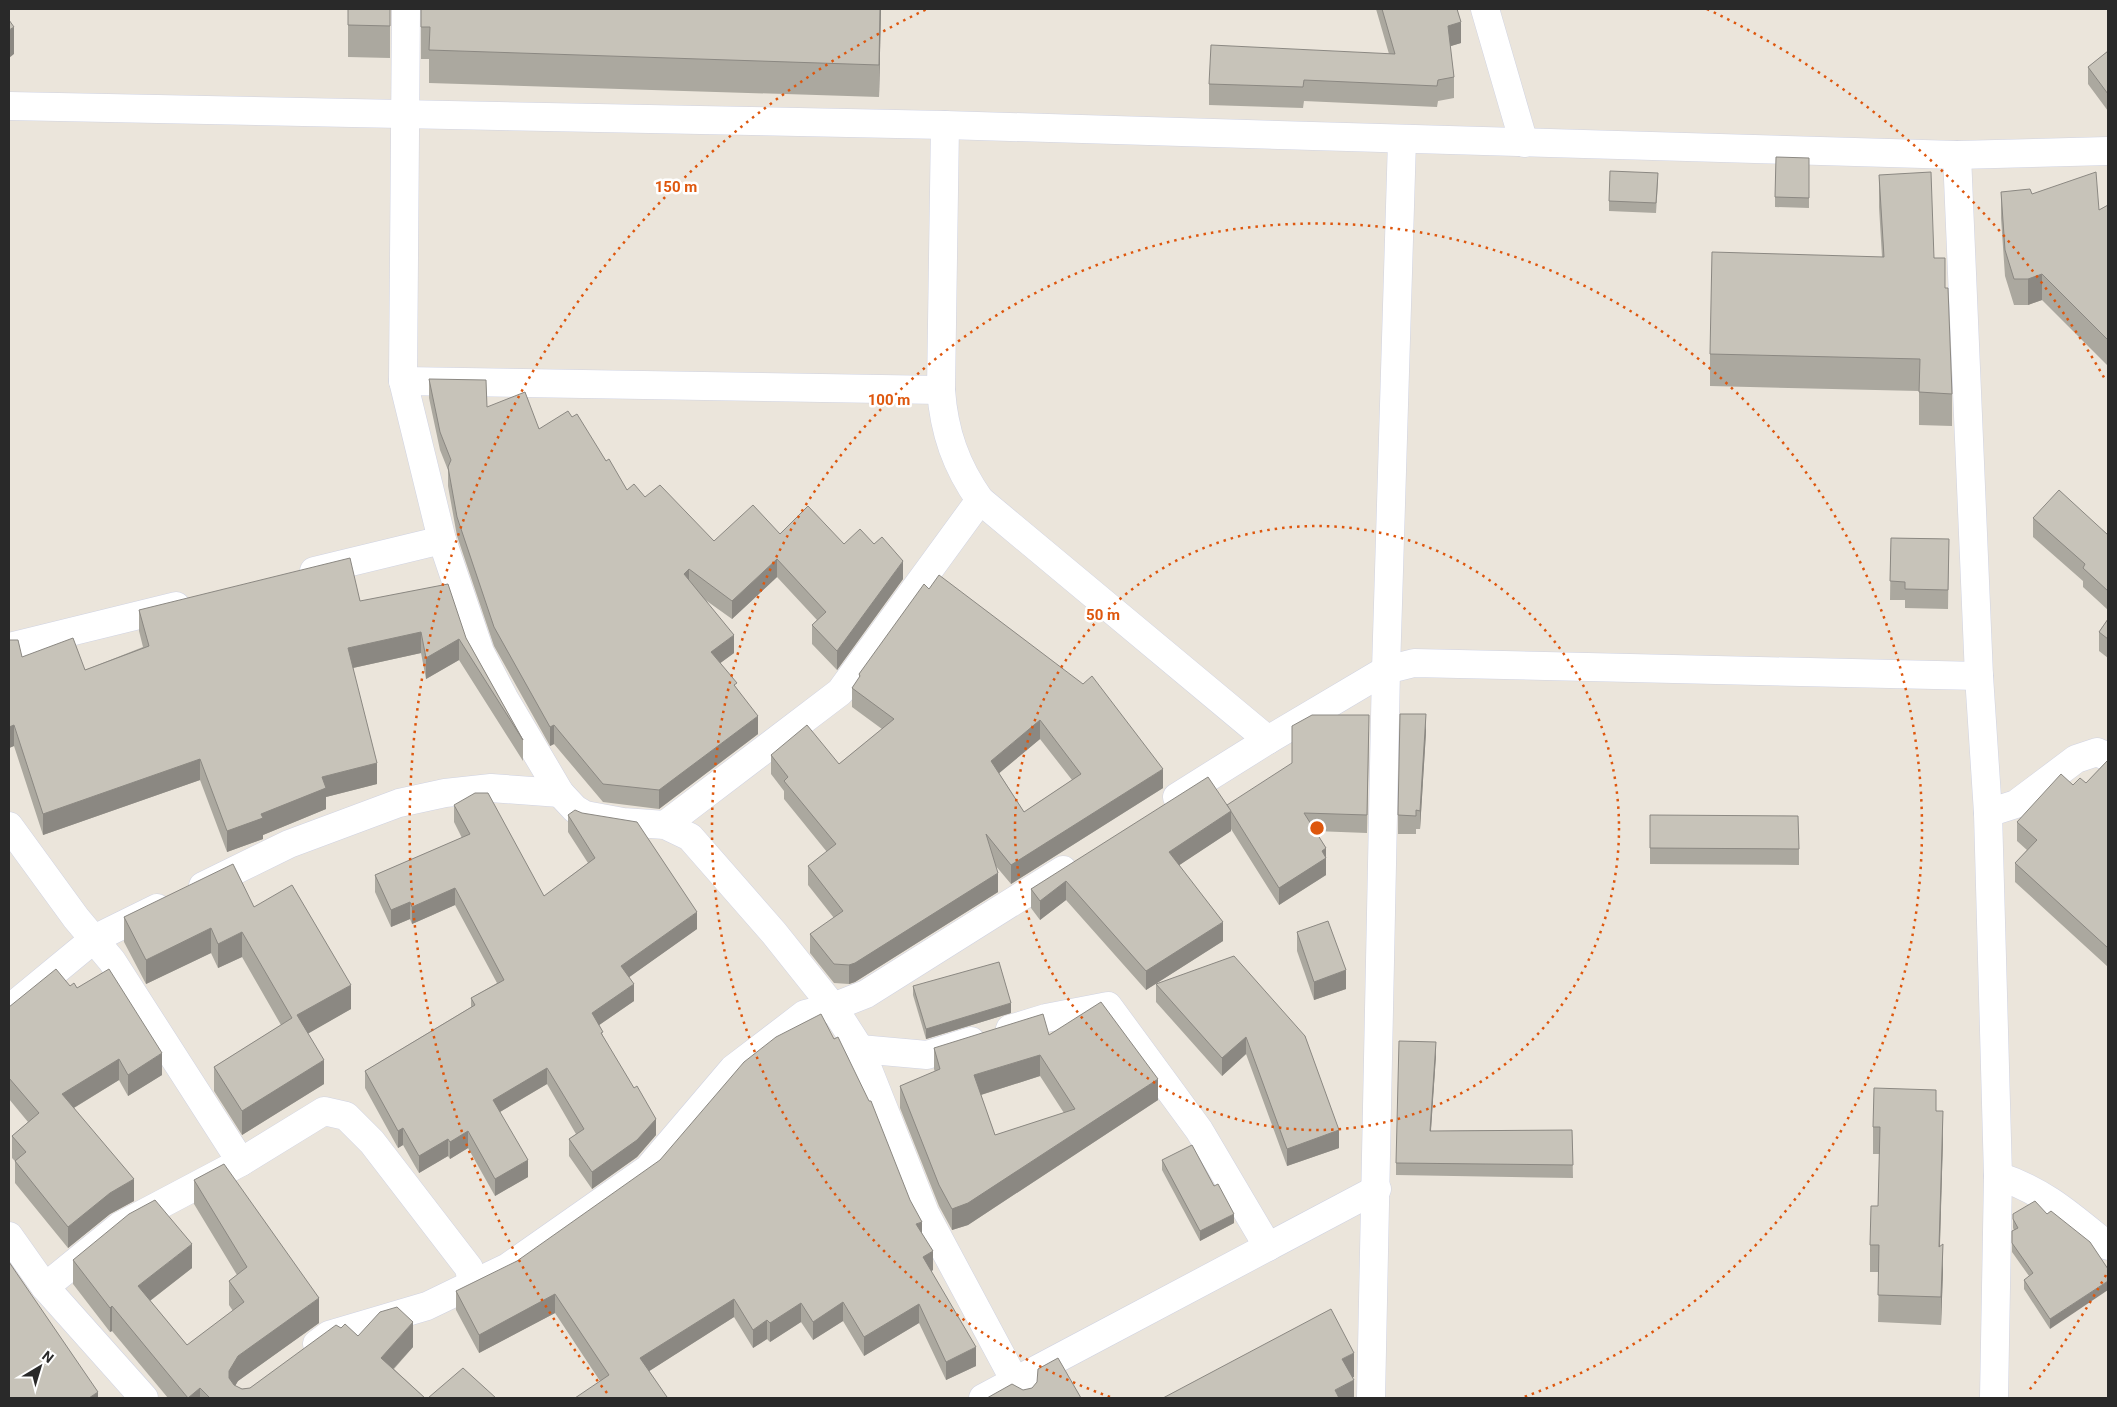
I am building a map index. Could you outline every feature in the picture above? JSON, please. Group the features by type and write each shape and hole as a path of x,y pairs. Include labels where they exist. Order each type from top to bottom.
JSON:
{"street":[{"path":"406,9 403,380 442,540 480,652 504,698 560,793 575,809 585,815 624,822 665,825 690,837 774,933 833,1007 860,1049 925,1213 1019,1390"},
{"path":"1485,9 1524,143"},
{"path":"9,106 945,125 1958,155 2108,152"},
{"path":"945,125 941,390 943,418 963,475 980,500 1268,740"},
{"path":"1371,1398 1377,1190 1386,670 1402,140"},
{"path":"1958,155 1979,676 1988,813 1998,1176 1994,1398"},
{"path":"403,380 941,390"},
{"path":"665,825 840,692 980,500"},
{"path":"288,578 442,540"},
{"path":"9,647 201,599"},
{"path":"1159,808 1386,670 1414,663 1979,676"},
{"path":"1988,813 2016,804 2076,758 2104,747"},
{"path":"9,1009 94,939 289,844 399,803 445,792 491,788 560,793"},
{"path":"9,826 112,961 242,1162"},
{"path":"297,1357 329,1335 427,1306 508,1267 648,1168 733,1068 805,1014 833,1007 866,994 1084,856"},
{"path":"860,1049 927,1055 1046,1018 1108,1006 1199,1130 1268,1247"},
{"path":"45,1287 120,1226 242,1162 324,1111 346,1116 372,1142 469,1268 472,1283"},
{"path":"1998,1176 2025,1184 2054,1202 2108,1246"},
{"path":"983,1398 1019,1390 1268,1247 1377,1190"},
{"path":"9,1236 45,1287 144,1398"}],"building":[{"path":"348,9 390,9 390,26 348,25"},
{"path":"421,9 880,9 879,65 429,50 430,27 421,27"},
{"path":"1382,9 1457,9 1461,22 1448,26 1454,77 1438,80 1437,86 1304,80 1303,87 1209,84 1211,45 1395,54"},
{"path":"9,20 14,27 9,30"},
{"path":"2108,51 2108,94 2088,67"},
{"path":"1776,157 1809,158 1809,198 1775,197"},
{"path":"1610,171 1658,173 1656,203 1609,201"},
{"path":"1931,172 1934,258 1945,258 1945,288 1948,288 1952,394 1919,392 1920,359 1710,354 1712,252 1884,257 1879,175"},
{"path":"2096,172 2099,210 2108,205 2108,340 2042,274 2028,279 2014,279 2005,250 2001,192 2030,189 2032,194"},
{"path":"429,379 486,380 487,407 525,392 539,429 568,411 572,417 577,414 606,461 609,459 627,490 634,484 645,497 660,485 714,541 753,505 780,534 808,506 844,544 860,529 874,544 882,537 903,561 837,651 812,625 826,612 777,559 732,601 689,569 684,574 734,635 711,652 737,683 734,685 758,716 659,790 603,784 554,725 550,727 494,627 457,517 448,467 451,460 440,432"},
{"path":"2059,490 2108,535 2108,591 2083,568 2085,564 2033,518"},
{"path":"1891,538 1949,539 1948,590 1905,589 1905,582 1890,581"},
{"path":"350,558 360,601 448,584 466,638 523,740 459,639 426,658 421,632 348,648 377,763 322,777 326,788 261,814 263,818 227,831 200,759 43,814 14,725 9,727 9,640 18,640 22,657 73,638 85,670 149,646 139,610"},
{"path":"939,575 1083,684 1092,676 1163,769 1011,865 986,834 998,873 855,963 849,965 834,964 810,934 843,911 808,866 836,844 784,781 788,777 771,755 807,725 839,764 894,719 852,688 860,676 859,674 924,584 929,589","holes":["1040,720 1081,774 1024,812 991,761"]},
{"path":"2108,619 2108,639 2099,632"},
{"path":"1400,714 1426,714 1420,811 1416,810 1416,816 1398,815"},
{"path":"1312,715 1369,715 1367,815 1304,813 1326,848 1322,851 1326,858 1279,888 1227,805 1292,763 1292,726"},
{"path":"2108,760 2108,948 2015,863 2037,840 2017,822 2061,774 2073,785 2080,778 2086,783"},
{"path":"1208,777 1231,811 1169,852 1223,922 1146,971 1066,881 1040,901 1031,889"},
{"path":"475,793 488,793 544,896 595,858 568,815 575,810 582,813 637,822 697,912 621,966 634,984 592,1013 603,1032 601,1033 634,1088 637,1086 656,1119 637,1140 592,1172 569,1139 584,1129 547,1068 493,1100 528,1160 495,1179 468,1131 450,1142 448,1139 419,1156 403,1128 398,1131 365,1071 475,1005 471,998 504,980 455,888 412,907 410,902 391,910 375,875 470,834 454,805"},
{"path":"1650,815 1798,816 1799,849 1650,848"},
{"path":"233,864 254,907 292,885 351,985 297,1015 324,1060 242,1111 214,1067 292,1018 242,932 218,944 211,928 146,960 124,917"},
{"path":"1328,921 1346,970 1314,982 1297,932"},
{"path":"1234,956 1305,1036 1339,1130 1287,1149 1246,1037 1222,1058 1156,984"},
{"path":"999,962 1011,1003 926,1029 913,986"},
{"path":"56,969 70,986 74,983 77,988 109,969 162,1053 128,1075 119,1059 62,1094 134,1179 110,1193 68,1227 15,1161 26,1152 12,1136 39,1113 9,1078 9,1007"},
{"path":"1101,1002 1158,1079 968,1203 952,1209 939,1185 900,1086 940,1069 934,1048 1043,1014 1049,1035","holes":["1040,1055 1075,1109 995,1135 974,1075"]},
{"path":"821,1014 834,1039 838,1037 869,1101 871,1101 910,1200 922,1222 916,1224 933,1251 923,1257 976,1347 946,1362 919,1304 864,1337 843,1302 813,1322 801,1303 770,1323 767,1320 753,1330 734,1299 640,1358 667,1397 575,1398 609,1375 555,1294 479,1335 456,1291 517,1261 660,1160 744,1062 776,1037"},
{"path":"1399,1041 1436,1042 1430,1131 1572,1130 1573,1165 1396,1163"},
{"path":"1874,1088 1936,1090 1936,1111 1943,1111 1939,1247 1943,1244 1941,1297 1878,1295 1879,1245 1870,1245 1871,1206 1878,1206 1880,1127 1873,1127"},
{"path":"1192,1145 1214,1186 1218,1184 1234,1214 1200,1231 1162,1160"},
{"path":"224,1164 319,1298 238,1356 229,1371 229,1378 234,1385 242,1389 250,1388 336,1325 341,1328 345,1324 358,1336 380,1312 397,1307 413,1322 381,1358 425,1398 210,1398 200,1388 188,1398 112,1306 110,1308 73,1260 129,1214 155,1200 192,1244 138,1286 187,1345 244,1302 229,1281 247,1267 194,1180"},
{"path":"2035,1201 2047,1214 2051,1211 2090,1242 2108,1269 2108,1281 2050,1319 2024,1280 2033,1273 2012,1243 2012,1231 2018,1228 2013,1219 2013,1214"},
{"path":"9,1262 98,1392 89,1398 9,1398"},
{"path":"1331,1309 1354,1353 1342,1359 1354,1380 1335,1390 1339,1398 1163,1398"},
{"path":"1058,1358 1081,1398 987,1398 1012,1384 1023,1390 1032,1388 1037,1382 1038,1369"},
{"path":"463,1368 496,1398 428,1398"}]}
